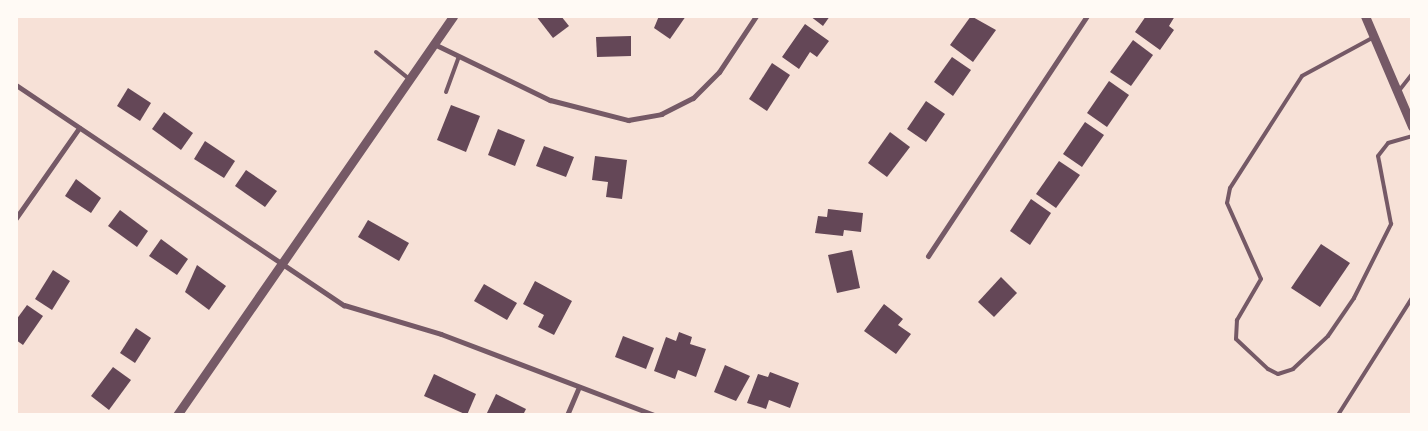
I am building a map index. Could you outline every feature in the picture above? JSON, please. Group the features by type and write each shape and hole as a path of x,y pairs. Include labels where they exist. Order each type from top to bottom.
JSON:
{"street":[{"path":"177,415 282,266 408,78 453,16"},
{"path":"434,44 550,100 628,120 661,114 693,98 718,72 756,16"},
{"path":"928,256 1087,16"},
{"path":"1365,16 1412,126"},
{"path":"16,85 282,266 344,305 441,334 654,415"},
{"path":"16,218 79,128"},
{"path":"567,415 579,387"}],"lane":[{"path":"1374,37 1302,76 1230,188 1227,202 1261,279 1237,320 1236,339 1268,369 1278,374 1293,369 1328,336 1354,298 1391,224 1378,156 1388,143 1412,136"},
{"path":"376,52 408,78"},
{"path":"446,92 459,57"},
{"path":"1398,92 1412,74"},
{"path":"1338,415 1412,298"}],"building":[{"path":"536,16 561,16 569,26 553,38"},
{"path":"659,16 686,16 670,39 654,28"},
{"path":"810,16 830,16 823,26"},
{"path":"971,16 996,30 973,62 950,45"},
{"path":"1146,16 1175,16 1169,26 1174,30 1160,50 1135,32"},
{"path":"805,24 829,41 817,57 810,52 799,69 782,57"},
{"path":"631,36 631,56 597,57 596,37"},
{"path":"1133,40 1153,55 1131,86 1110,72"},
{"path":"952,57 971,70 953,96 934,82"},
{"path":"772,63 790,75 767,111 749,99"},
{"path":"1109,81 1129,95 1107,127 1087,113"},
{"path":"128,88 151,103 140,121 117,106"},
{"path":"926,101 945,114 926,142 907,129"},
{"path":"451,105 480,116 466,152 437,140"},
{"path":"164,112 193,133 181,150 152,129"},
{"path":"1085,122 1104,135 1082,167 1063,154"},
{"path":"498,129 525,140 515,166 488,155"},
{"path":"890,132 910,147 887,177 868,163"},
{"path":"205,141 235,161 224,178 194,159"},
{"path":"544,146 574,157 566,177 536,166"},
{"path":"595,156 627,160 622,199 606,197 608,182 592,180"},
{"path":"1059,161 1080,175 1056,208 1036,194"},
{"path":"246,170 277,191 265,207 235,186"},
{"path":"76,179 101,198 91,213 65,196"},
{"path":"1031,199 1051,213 1030,245 1010,231"},
{"path":"828,209 863,213 861,232 844,230 843,236 815,233 818,216 827,217"},
{"path":"120,210 148,231 137,247 108,226"},
{"path":"368,220 409,243 399,261 358,237"},
{"path":"161,239 188,259 177,275 149,256"},
{"path":"1321,244 1350,263 1320,307 1291,288"},
{"path":"852,250 860,288 837,293 828,255"},
{"path":"197,265 226,286 209,310 185,292"},
{"path":"53,270 70,281 52,310 35,299"},
{"path":"1001,277 1017,293 994,317 978,302"},
{"path":"535,281 572,301 554,335 538,327 544,315 523,304"},
{"path":"484,284 517,303 507,320 474,301"},
{"path":"884,304 903,319 898,325 911,334 896,354 864,331"},
{"path":"27,305 43,316 23,345 16,340 16,320"},
{"path":"136,328 151,338 135,363 120,353"},
{"path":"679,332 692,337 690,344 706,349 696,377 678,370 675,379 654,371 666,337 676,341"},
{"path":"623,336 654,348 646,369 615,357"},
{"path":"725,365 750,376 736,401 714,392"},
{"path":"113,367 131,380 109,410 91,396"},
{"path":"770,372 799,383 790,408 769,400 766,409 747,403 758,374 768,377"},
{"path":"434,374 476,394 467,415 424,396"},
{"path":"496,394 526,409 523,415 486,415"}]}
